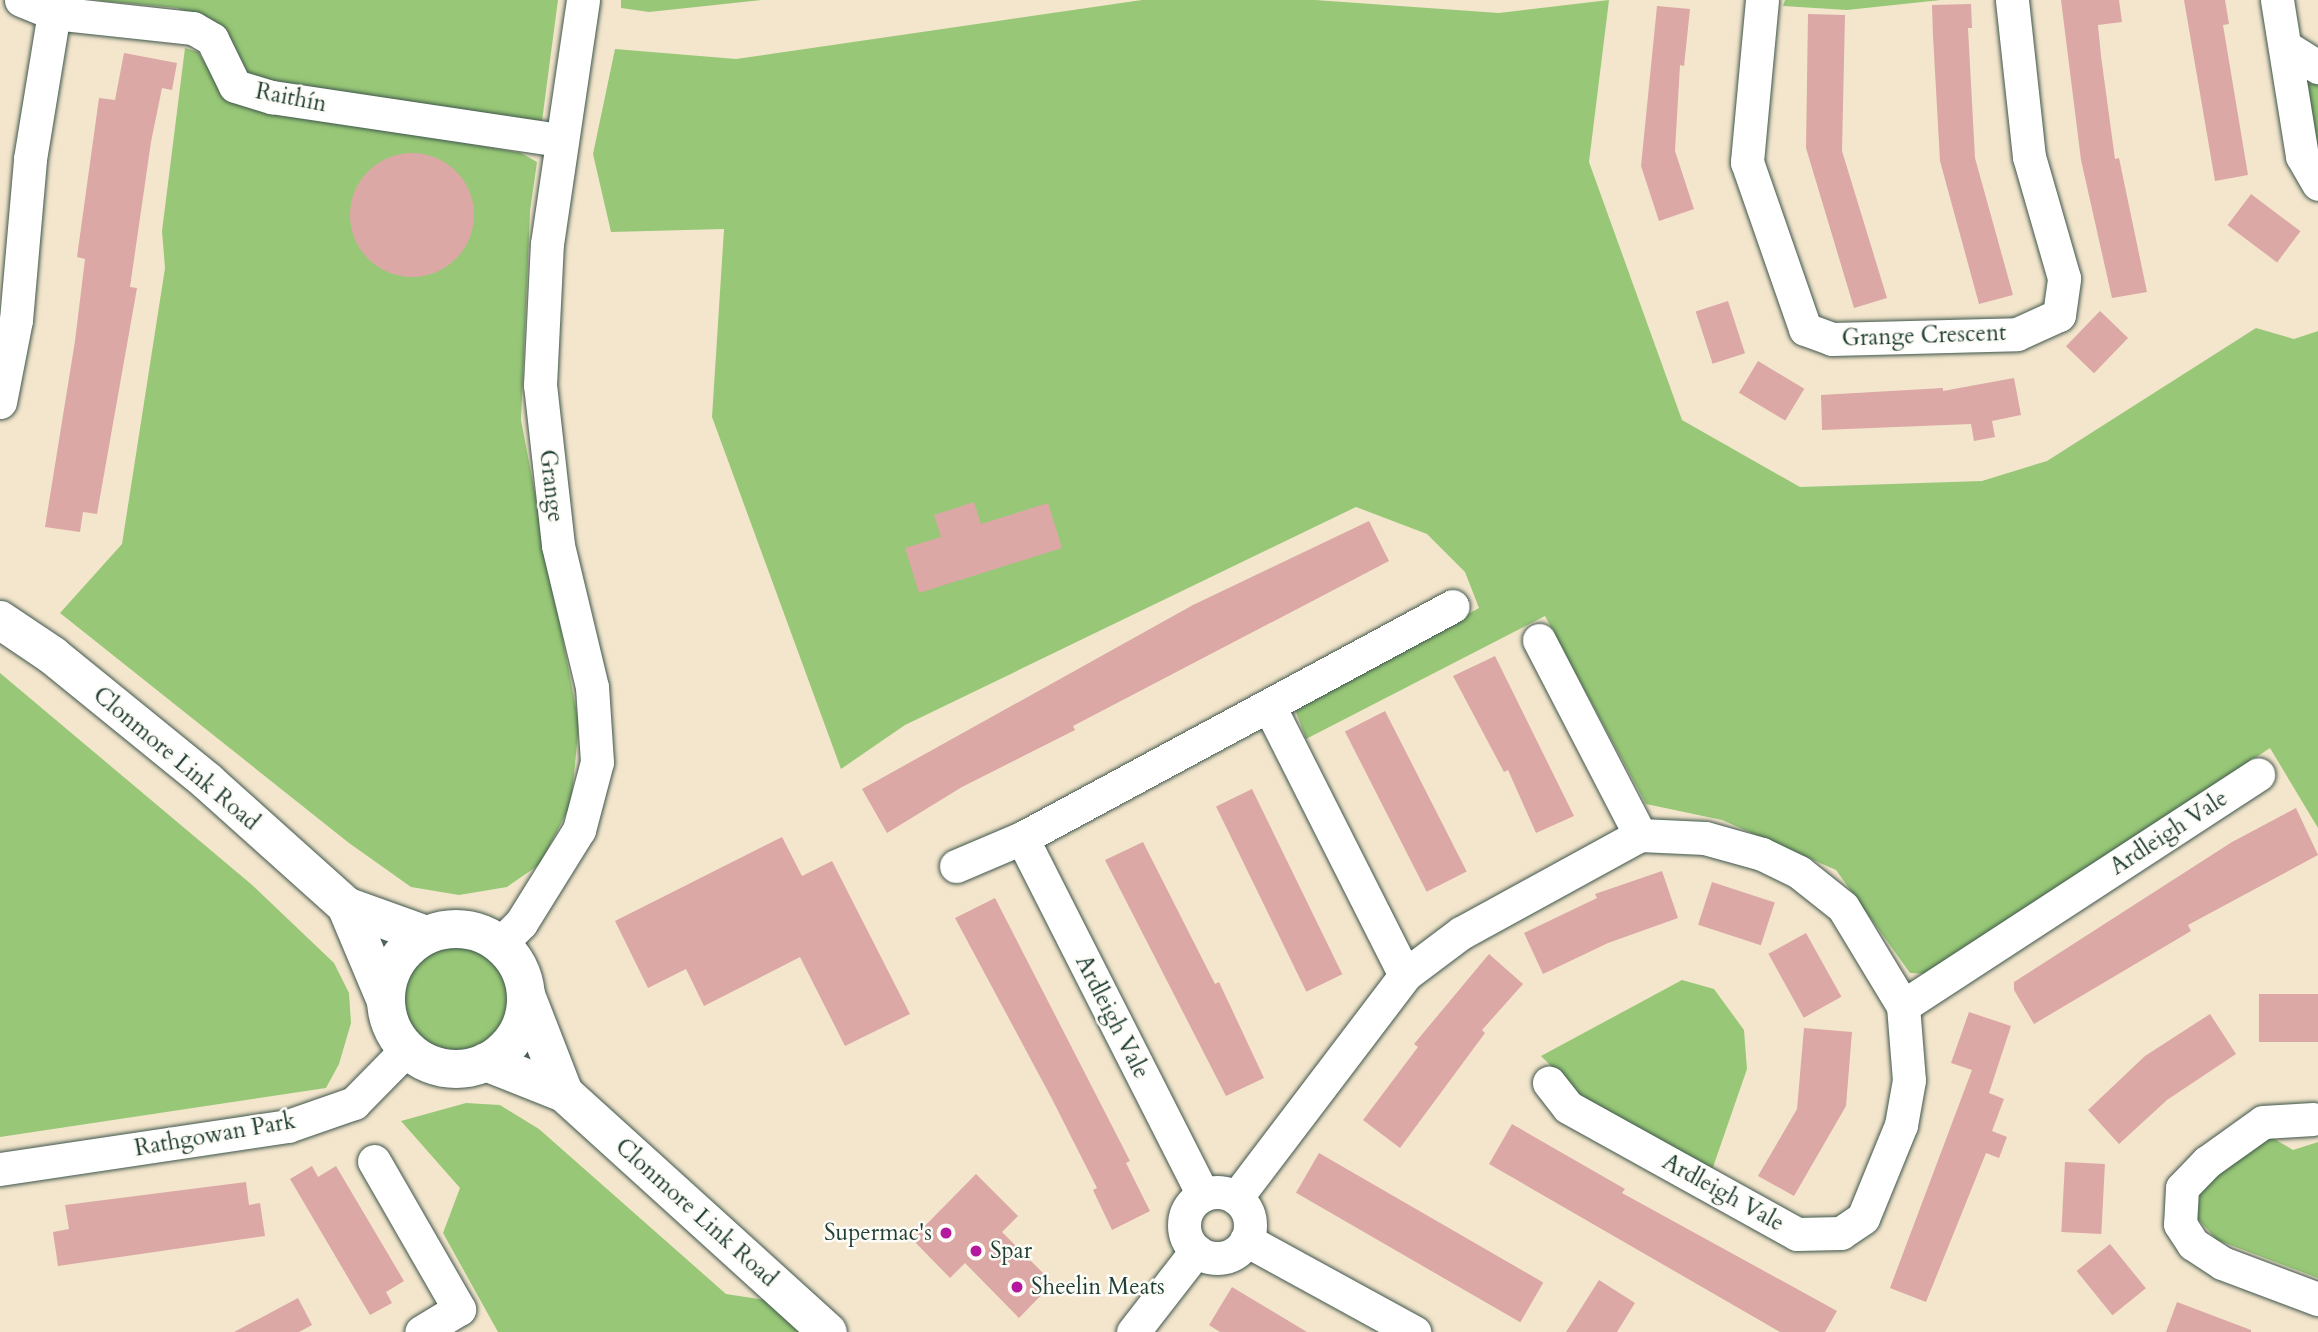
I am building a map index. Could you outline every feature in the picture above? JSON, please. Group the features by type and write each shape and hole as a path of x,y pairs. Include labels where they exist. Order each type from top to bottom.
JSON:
{"main road":[{"name":"Clonmore Link Road","path":"0,620 52,655 197,774 346,906 426,935"},
{"name":"Clonmore Link Road","path":"346,906 386,1001"},
{"path":"464,929 500,944 522,976 526,995 516,1035 486,1062 444,1068 407,1049 388,1018 386,1001 396,962 426,935 464,929"},
{"name":"Clonmore Link Road","path":"526,995 564,1093"},
{"name":"Clonmore Link Road","path":"486,1062 564,1093 828,1332"}],"street":[{"name":"Raithín","path":"21,0 54,13 193,28 212,39 235,86 272,97 560,141"},
{"name":"Grange","path":"500,944 521,923 579,830 597,762 592,687 558,545 540,385 547,244 560,141 583,0"},
{"name":"Grange Crescent","path":"1762,0 1747,162 1805,329 1832,339 2017,334 2059,316 2064,278 2029,157 2012,0"},
{"path":"2277,0 2302,156 2318,184"},
{"path":"0,402 16,320 30,159 54,13"},
{"path":"2286,47 2318,67"},
{"path":"956,866 1022,838 1270,708 1452,606"},
{"path":"1236,1198 1405,975 1461,933 1640,835 1539,640"},
{"path":"1270,708 1405,975"},
{"name":"Ardleigh Vale","path":"1903,1006 2258,775"},
{"name":"Ardleigh Vale","path":"1549,1083 1568,1107 1797,1234 1841,1233 1863,1218 1901,1125 1909,1080 1903,1006 1843,907 1799,872 1762,854 1705,838 1640,835"},
{"name":"Ardleigh Vale","path":"1022,838 1203,1195"},
{"name":"Rathgowan Park","path":"0,1169 288,1126 354,1103 407,1049"},
{"path":"2313,1119 2263,1122 2207,1163 2182,1188 2180,1224 2193,1244 2222,1263 2318,1299"},
{"path":"374,1161 458,1309 421,1332"},
{"path":"1220,1192 1236,1198 1250,1222 1246,1240 1224,1257 1196,1251 1189,1242 1184,1221 1194,1201 1203,1195 1220,1192"},
{"path":"1246,1240 1414,1332"},
{"path":"1133,1332 1196,1251"}],"green space":[{"path":"94,0 558,0 542,121 248,79 209,21 177,8"},
{"path":"621,0 762,0 649,12 621,8"},
{"path":"1142,0 1315,0 1499,13 1609,0 1589,162 1682,420 1800,487 1982,481 2047,461 2256,328 2294,339 2318,331 2318,828 2270,748 1930,974 1910,973 1836,870 1722,820 1646,804 1545,616 1306,739 1295,709 1479,608 1465,572 1427,534 1356,507 905,725 841,769 712,417 724,229 611,232 593,154 615,49 736,59"},
{"path":"1785,0 1941,0 1847,10 1783,6"},
{"path":"185,48 198,52 223,92 249,105 521,153 537,162 530,211 521,420 579,724 571,804 540,864 507,887 459,895 411,887 349,843 60,613 122,544 165,268 162,231"},
{"path":"2303,84 2318,84 2318,160"},
{"path":"0,673 251,884 334,963 349,993 351,1023 339,1064 326,1088 0,1137"},
{"path":"455,946 475,950 492,961 503,978 507,998 503,1018 492,1035 475,1046 455,1050 435,1046 418,1035 407,1018 403,998 407,978 418,961 435,950"},
{"path":"1682,980 1714,989 1744,1030 1747,1069 1712,1170 1588,1103 1541,1056"},
{"path":"466,1103 500,1105 539,1129 726,1294 772,1301 809,1332 498,1332 443,1233 460,1188 401,1121"},
{"path":"2271,1137 2293,1150 2318,1142 2318,1278 2217,1240 2197,1218 2201,1184"}],"building":[{"path":"2061,0 2119,0 2122,22 2098,25 2115,159 2119,158 2147,292 2112,298 2081,160"},
{"path":"2184,0 2225,0 2229,24 2223,25 2248,175 2215,181"},
{"path":"1971,4 1972,28 1968,28 1975,158 2013,295 1979,304 1940,161 1932,5"},
{"path":"1657,6 1690,9 1684,66 1680,65 1675,151 1694,209 1659,221 1641,166"},
{"path":"1808,14 1845,15 1842,151 1887,298 1854,308 1806,148"},
{"path":"124,53 177,63 172,90 162,88 151,142 130,287 137,288 97,514 83,512 80,532 45,527 75,341 85,259 77,257 99,98 115,100"},
{"path":"412,153 436,158 456,171 469,191 474,215 469,239 456,259 436,272 412,277 388,272 368,259 355,239 350,215 355,191 368,171 388,158"},
{"path":"2251,194 2301,231 2277,262 2228,225"},
{"path":"1728,301 1745,353 1713,364 1696,312"},
{"path":"2100,311 2128,338 2094,373 2066,346"},
{"path":"1758,361 1804,389 1785,421 1739,393"},
{"path":"2014,378 2021,415 1992,421 1995,437 1974,441 1971,424 1822,430 1821,395 1943,388 1943,391"},
{"path":"974,502 981,524 1048,503 1062,548 919,593 905,548 941,537 934,515"},
{"path":"1369,521 1389,561 1073,726 1075,730 962,787 887,833 862,789 1193,605"},
{"path":"1495,656 1574,816 1536,833 1508,770 1504,772 1453,676"},
{"path":"1385,711 1467,871 1427,892 1345,731"},
{"path":"1252,789 1342,974 1306,992 1216,807"},
{"path":"2296,808 2318,855 2188,925 2191,931 2034,1024 2014,990 2014,982 2232,842"},
{"path":"782,837 802,876 832,861 910,1014 845,1046 800,957 704,1006 686,969 648,988 615,921"},
{"path":"1143,842 1215,984 1219,982 1264,1078 1226,1096 1105,860"},
{"path":"1662,871 1678,918 1608,943 1543,974 1524,933 1597,898 1595,894"},
{"path":"1712,882 1775,902 1761,945 1698,925"},
{"path":"995,898 1130,1161 1126,1163 1150,1211 1112,1230 1093,1190 1097,1188 955,918"},
{"path":"1806,933 1841,997 1804,1018 1768,954"},
{"path":"1489,954 1523,984 1482,1030 1485,1033 1400,1148 1363,1120 1418,1047 1414,1044"},
{"path":"2259,994 2318,994 2318,1042 2259,1042"},
{"path":"1969,1012 2011,1026 1989,1093 2004,1099 1992,1131 2007,1137 1999,1158 1986,1153 1926,1302 1890,1288 1972,1070 1951,1063"},
{"path":"2210,1014 2236,1054 2167,1100 2119,1144 2088,1110 2145,1056"},
{"path":"1804,1028 1852,1032 1846,1106 1794,1196 1758,1176 1797,1109"},
{"path":"1512,1124 1625,1189 1622,1193 1837,1311 1825,1332 1780,1332 1489,1164"},
{"path":"1319,1153 1543,1282 1520,1322 1296,1193"},
{"path":"2065,1162 2105,1164 2101,1234 2061,1232"},
{"path":"312,1166 318,1177 336,1166 404,1281 386,1292 392,1303 370,1315 290,1179"},
{"path":"976,1174 1018,1216 1002,1232 1053,1283 1019,1318 965,1263 950,1278 912,1239"},
{"path":"246,1182 249,1205 260,1203 265,1236 58,1266 53,1232 69,1229 65,1205"},
{"path":"2110,1244 2146,1288 2112,1315 2077,1271"},
{"path":"1599,1280 1635,1303 1617,1332 1566,1332"},
{"path":"1232,1287 1307,1332 1220,1332 1209,1325"},
{"path":"298,1298 312,1325 299,1332 234,1332"},
{"path":"2177,1302 2251,1330 2251,1332 2166,1332"}],"place":[{"name":"Supermac's","path":"946,1233"},
{"name":"Spar","path":"976,1251"},
{"name":"Sheelin Meats","path":"1017,1287"}]}
